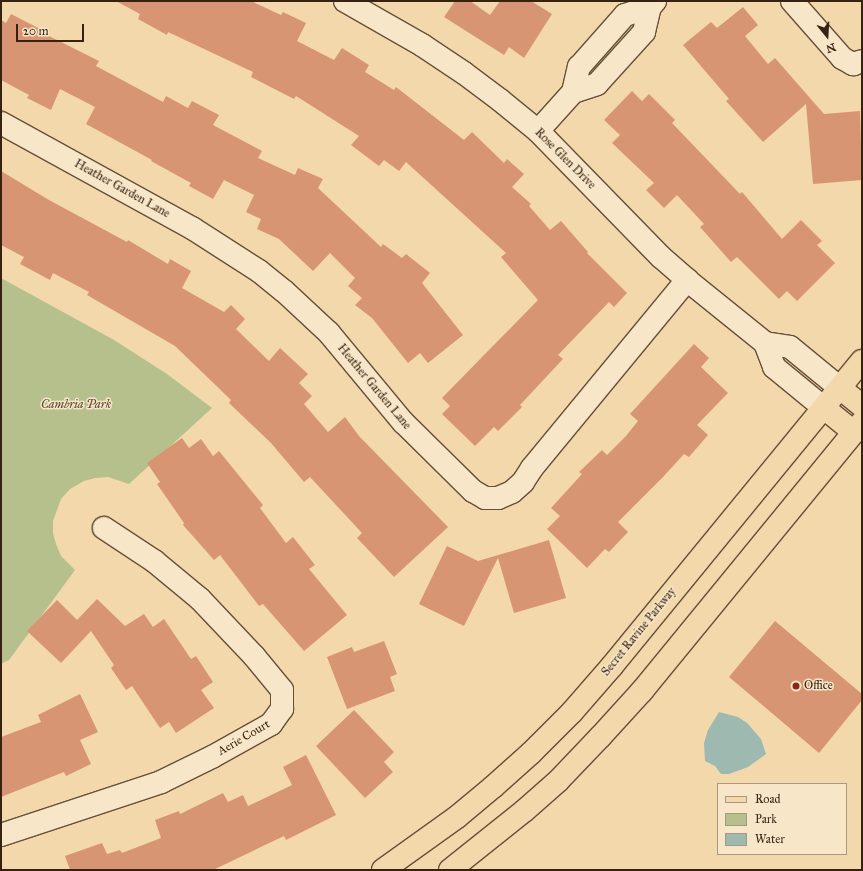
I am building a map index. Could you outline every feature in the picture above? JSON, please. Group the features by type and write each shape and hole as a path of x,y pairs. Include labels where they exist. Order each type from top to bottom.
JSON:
{"main road":[{"name":"Secret Ravine Parkway","path":"383,870 438,831 493,787 531,753 572,712 612,666 862,361"},
{"path":"840,388 862,406"},
{"path":"450,870 482,846 530,806 558,781 601,736 642,691 859,431 824,408"}],"street":[{"name":"Rose Glen Drive","path":"345,1 422,45 464,73 538,131 661,257 687,280 765,343 790,347 840,388"},
{"path":"792,1 842,58 853,64 862,62"},
{"path":"538,131 573,92 579,67 598,45 625,15 652,4"},
{"path":"573,92 597,84 644,32 652,4"},
{"path":"598,45 617,62"},
{"name":"Heather Garden Lane","path":"1,123 192,228 259,271 284,291 329,333 402,422 473,491 485,498 498,498 512,492 523,482 532,468 687,280"},
{"path":"765,343 774,367 824,408"},
{"name":"Aerie Court","path":"1,835 160,782 212,757 271,724 282,709 282,690 254,656 200,598 154,562 104,528"}],"green space":[{"name":"Cambria Park","path":"1,278 114,340 167,374 212,408 129,484 108,477 95,478 84,481 70,489 61,499 53,521 53,533 61,556 75,570 9,660 1,664"}],"water":[{"path":"719,712 738,717 747,723 761,739 766,754 748,767 729,774 721,774 715,766 705,761 704,743 708,730"}],"building":[{"path":"116,1 251,1 281,15 283,12 306,23 297,41 334,60 342,48 369,65 365,72 394,90 396,87 464,140 472,132 504,163 507,159 524,174 512,187 531,204 529,206 550,230 561,221 588,252 587,253 627,293 614,307 609,302 558,355 563,359 520,405 522,407 498,431 494,427 475,446 442,414 450,406 442,398 538,300 501,257 506,253 406,162 399,171 384,160 379,166 351,145 359,136 296,96 294,99 251,77 253,72 168,32 167,35 138,19 140,14"},
{"path":"455,1 470,1 490,15 500,1 531,1 552,14 524,58 509,47 504,55 444,17"},
{"path":"743,7 758,25 745,36 768,64 775,58 824,114 860,111 862,180 813,184 806,104 763,142 726,101 729,99 683,45 711,22 717,28"},
{"path":"11,14 48,33 47,35 99,61 96,66 163,102 166,96 188,108 192,101 219,115 213,125 262,151 258,158 295,175 298,168 323,179 318,188 381,247 383,244 402,258 406,254 430,273 422,283 463,335 428,363 420,353 408,363 372,318 355,305 362,298 348,286 355,278 330,253 313,271 279,239 257,229 261,219 246,212 254,195 224,180 213,199 189,186 191,183 86,124 95,107 60,89 51,110 27,98 29,95 1,80 1,20 6,23"},
{"path":"632,91 642,101 649,94 675,120 672,123 740,194 742,192 782,239 801,220 822,241 817,245 835,263 797,301 787,291 779,299 737,257 731,262 700,227 704,224 677,195 664,208 646,190 654,183 612,143 620,135 604,120"},
{"path":"1,171 49,200 127,242 128,240 168,264 170,259 191,271 182,288 224,312 231,305 245,319 236,329 269,361 280,348 308,374 299,383 312,396 304,404 328,432 345,417 359,436 448,527 394,577 357,538 362,533 310,477 304,482 271,443 229,403 231,400 175,346 87,295 89,292 53,273 50,280 20,264 24,257 1,245"},
{"path":"694,344 709,358 701,367 728,393 697,425 708,435 689,457 684,454 618,522 628,532 609,552 605,549 587,568 547,529 560,516 551,508 582,474 579,472 602,450 607,455 626,436 638,421 630,414"},
{"path":"182,438 189,448 201,439 213,456 219,451 263,505 260,508 286,543 293,537 315,565 309,569 347,615 304,651 263,604 259,606 220,555 214,560 183,525 184,523 157,484 160,482 147,463"},
{"path":"549,540 566,598 514,613 498,558 464,626 419,604 447,546 478,561"},
{"path":"97,599 125,626 144,614 153,627 164,619 191,659 196,656 213,682 201,690 214,708 176,733 169,722 160,728 132,686 126,690 111,668 114,665 91,631 61,663 27,631 57,600 77,620"},
{"name":"Office","path":"775,621 862,694 862,700 819,753 729,677"},
{"path":"384,641 397,674 390,677 395,691 347,709 327,657 352,647 354,652"},
{"path":"80,694 98,732 80,740 91,764 66,776 64,772 1,797 1,737 41,722 38,715"},
{"path":"354,710 394,752 384,762 393,772 365,798 316,746"},
{"path":"306,755 336,815 286,840 284,836 213,870 70,870 65,856 102,843 107,854 120,850 122,853 161,838 155,820 179,811 180,814 223,793 228,802 243,795 248,806 292,785 283,767"}],"place":[{"name":"Office","path":"796,686"}]}
